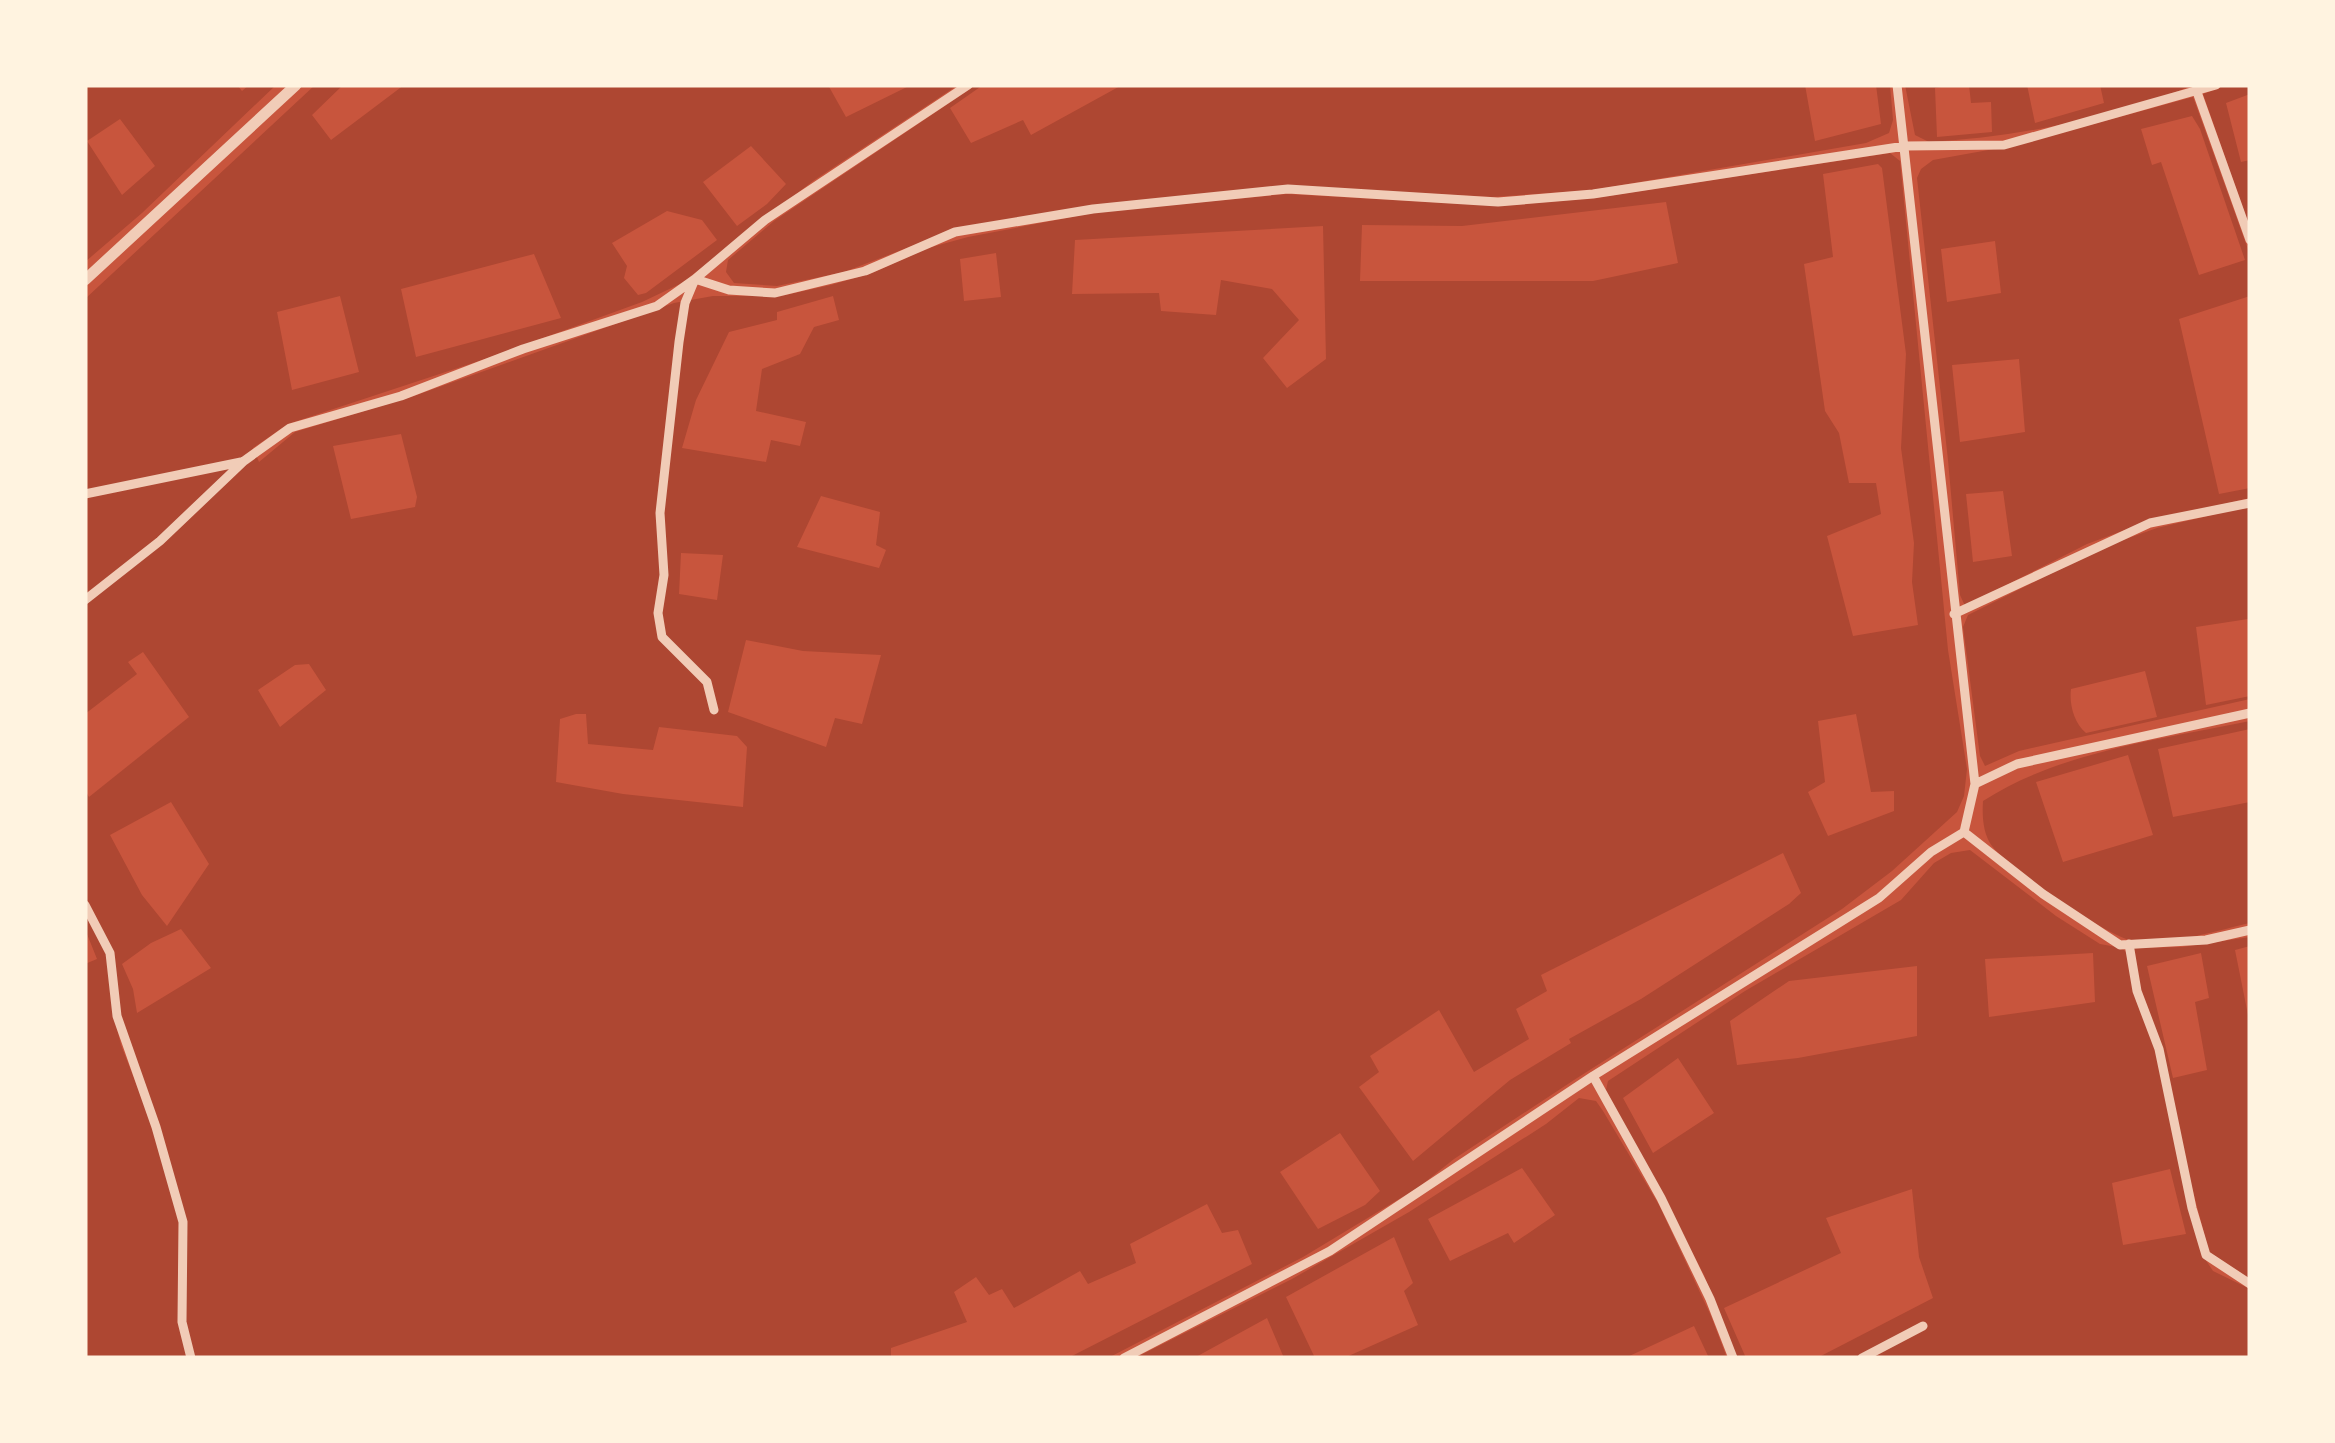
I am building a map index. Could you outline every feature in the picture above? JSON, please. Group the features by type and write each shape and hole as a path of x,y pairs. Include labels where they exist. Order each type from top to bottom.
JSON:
{"street":[{"path":"85,280 296,85"},
{"path":"85,600 160,541 244,461 290,428 401,396 522,348 657,306 765,220 968,85"},
{"path":"1124,1358 1330,1251 1593,1076 1879,898 1931,852 1964,832 1975,784 1897,85"},
{"path":"695,279 729,290 776,293 865,271 955,232 1093,209 1288,189 1498,202 1593,194 1905,146 2004,145 2216,85"},
{"path":"2198,92 2250,240"},
{"path":"695,279 685,303 679,342 660,513 664,575 658,613 662,637 706,682 714,710"},
{"path":"85,494 244,461"},
{"path":"1954,614 2150,523 2250,503"},
{"path":"1975,784 2017,764 2250,713"},
{"path":"1964,832 2042,894 2120,945 2206,940 2250,930"},
{"path":"85,905 110,953 117,1016 184,1222 182,1322 191,1358"},
{"path":"2129,944 2138,990 2159,1049 2192,1208 2206,1255 2250,1284"},
{"path":"1593,1076 1661,1198 1710,1299 1732,1358"},
{"path":"1862,1358 1923,1326"}],"shaded area":[{"path":"85,85 237,85 242,91 249,85 276,85 142,213 85,262","holes":["120,119 155,166 122,195 87,141"]},
{"path":"315,85 343,85 312,115 331,140 404,85 828,85 846,117 911,85 958,85 813,181 682,283 642,302 485,359 288,424 253,448 259,462 295,432 414,396 674,303 713,296 781,296 872,273 928,248 968,237 1098,212 1287,194 1500,206 1595,198 1890,153 1900,161 1948,650 1967,769 1964,796 1957,812 1892,871 1842,909 1574,1080 1454,1159 1419,1187 1303,1257 1108,1358 1068,1358 1252,1264 1238,1230 1222,1233 1207,1204 1130,1244 1136,1263 1088,1284 1080,1271 1014,1308 1002,1289 989,1295 976,1277 954,1292 967,1322 891,1348 891,1358 194,1358 184,1312 186,1220 119,1013 112,953 85,899 85,790 89,797 189,717 143,652 128,662 137,674 85,714 85,299","holes":["751,146 786,184 737,226 703,182","1878,164 1882,168 1906,354 1901,448 1914,543 1912,582 1918,625 1853,636 1827,536 1881,514 1876,483 1849,483 1839,433 1825,411 1804,264 1833,257 1823,174","1666,202 1678,263 1593,281 1360,281 1362,225 1462,226","667,211 702,220 717,240 646,293 638,295 624,278 627,266 612,243","1323,226 1326,359 1287,388 1263,358 1299,320 1272,289 1221,280 1216,315 1161,311 1159,293 1072,294 1075,240","996,253 1001,297 964,301 960,259","534,254 561,318 416,357 401,289","340,296 359,372 292,390 277,312","833,296 839,320 814,327 800,354 762,369 756,411 806,422 800,446 771,440 766,462 682,448 696,400 729,332 777,320 777,312","401,434 417,497 415,507 351,519 333,446","821,496 880,512 876,545 886,550 879,568 797,547","681,553 723,555 717,600 679,594","746,640 803,651 881,655 862,724 835,718 826,747 728,712","309,664 326,690 280,727 258,690 295,665","586,714 588,744 653,750 659,727 737,736 747,747 743,807 623,794 556,782 560,719","1856,714 1871,792 1894,791 1894,811 1828,836 1808,792 1825,782 1818,721","171,802 209,864 167,926 142,895 110,835","1783,853 1801,893 1789,904 1641,999 1569,1039 1571,1043 1510,1080 1413,1161 1359,1087 1379,1072 1370,1056 1439,1010 1474,1072 1529,1039 1516,1009 1547,991 1541,975","181,929 211,968 137,1013 133,989 122,964 151,943","1340,1133 1380,1191 1365,1205 1318,1229 1280,1172"]},
{"path":"976,85 983,85 950,108 971,143 1023,120 1031,135 1122,85 1805,85 1815,141 1881,124 1876,85 1890,85 1893,120 1889,133 1866,143 1593,190 1492,197 1287,186 959,228 844,272 777,286 734,283 726,272 728,260 774,221"},
{"path":"1905,85 1954,85 1935,88 1937,137 1992,132 1991,102 1971,103 1969,85 2027,85 2035,123 2104,103 2100,85 2194,85 2064,124 1997,136 1929,142 1915,135"},
{"path":"2227,85 2250,85 2250,94 2226,103 2241,162 2250,160 2250,228 2203,94"},
{"path":"2193,97 2250,255 2250,296 2179,319 2219,494 2250,488 2250,498 2149,521 2087,544 1965,606 1960,595 1917,178 1933,160 2016,145","holes":["2192,116 2200,129 2245,260 2199,275 2161,162 2152,165 2141,129","1995,241 2001,293 1947,302 1941,249","2019,359 2025,432 1960,442 1952,365","2003,491 2012,556 1973,562 1966,494"]},
{"path":"2250,506 2250,626 2248,619 2196,627 2206,705 2250,699 2019,751 1985,766 1980,756 1963,627 1968,615 2106,546 2157,528","holes":["2145,671 2157,717 2086,733 2073,713 2071,689"]},
{"path":"2250,721 2250,729 2158,749 2173,817 2250,802 2250,923 2177,940 2148,942 2121,937 2060,901 2018,870 1989,841 1983,801 2012,784 2112,749","holes":["2128,755 2153,835 2063,862 2036,782"]},
{"path":"1970,850 2056,916 2100,944 2122,948 2127,953 2156,1050 2203,1256 2213,1271 2250,1289 2250,1358 1817,1358 1933,1298 1919,1257 1912,1189 1826,1218 1841,1253 1724,1308 1746,1358 1736,1358 1704,1275 1606,1090 1608,1081 1745,991 1901,900 1934,863 1951,853","holes":["2093,953 2095,1002 1989,1017 1985,959","1917,966 1917,1036 1737,1065 1730,1021 1789,981","1678,1058 1714,1113 1653,1153 1623,1098","2170,1169 2186,1234 2123,1245 2112,1183"]},
{"path":"85,910 107,954 113,1013 121,1045 153,1127 181,1223 188,1358 85,1358 85,964 97,959 85,929"},
{"path":"2250,937 2250,946 2235,950 2250,1025 2250,1279 2209,1252 2139,987 2134,948 2182,947","holes":["2201,953 2209,998 2195,1002 2207,1070 2173,1078 2147,966"]},
{"path":"1579,1098 1596,1101 1659,1205 1727,1358 1709,1358 1694,1326 1625,1358 1344,1358 1418,1325 1404,1291 1413,1283 1394,1237 1286,1297 1315,1358 1284,1358 1267,1318 1194,1358 1135,1358 1292,1279 1409,1212 1546,1124","holes":["1522,1168 1555,1215 1514,1243 1508,1233 1450,1261 1428,1219"]}]}
